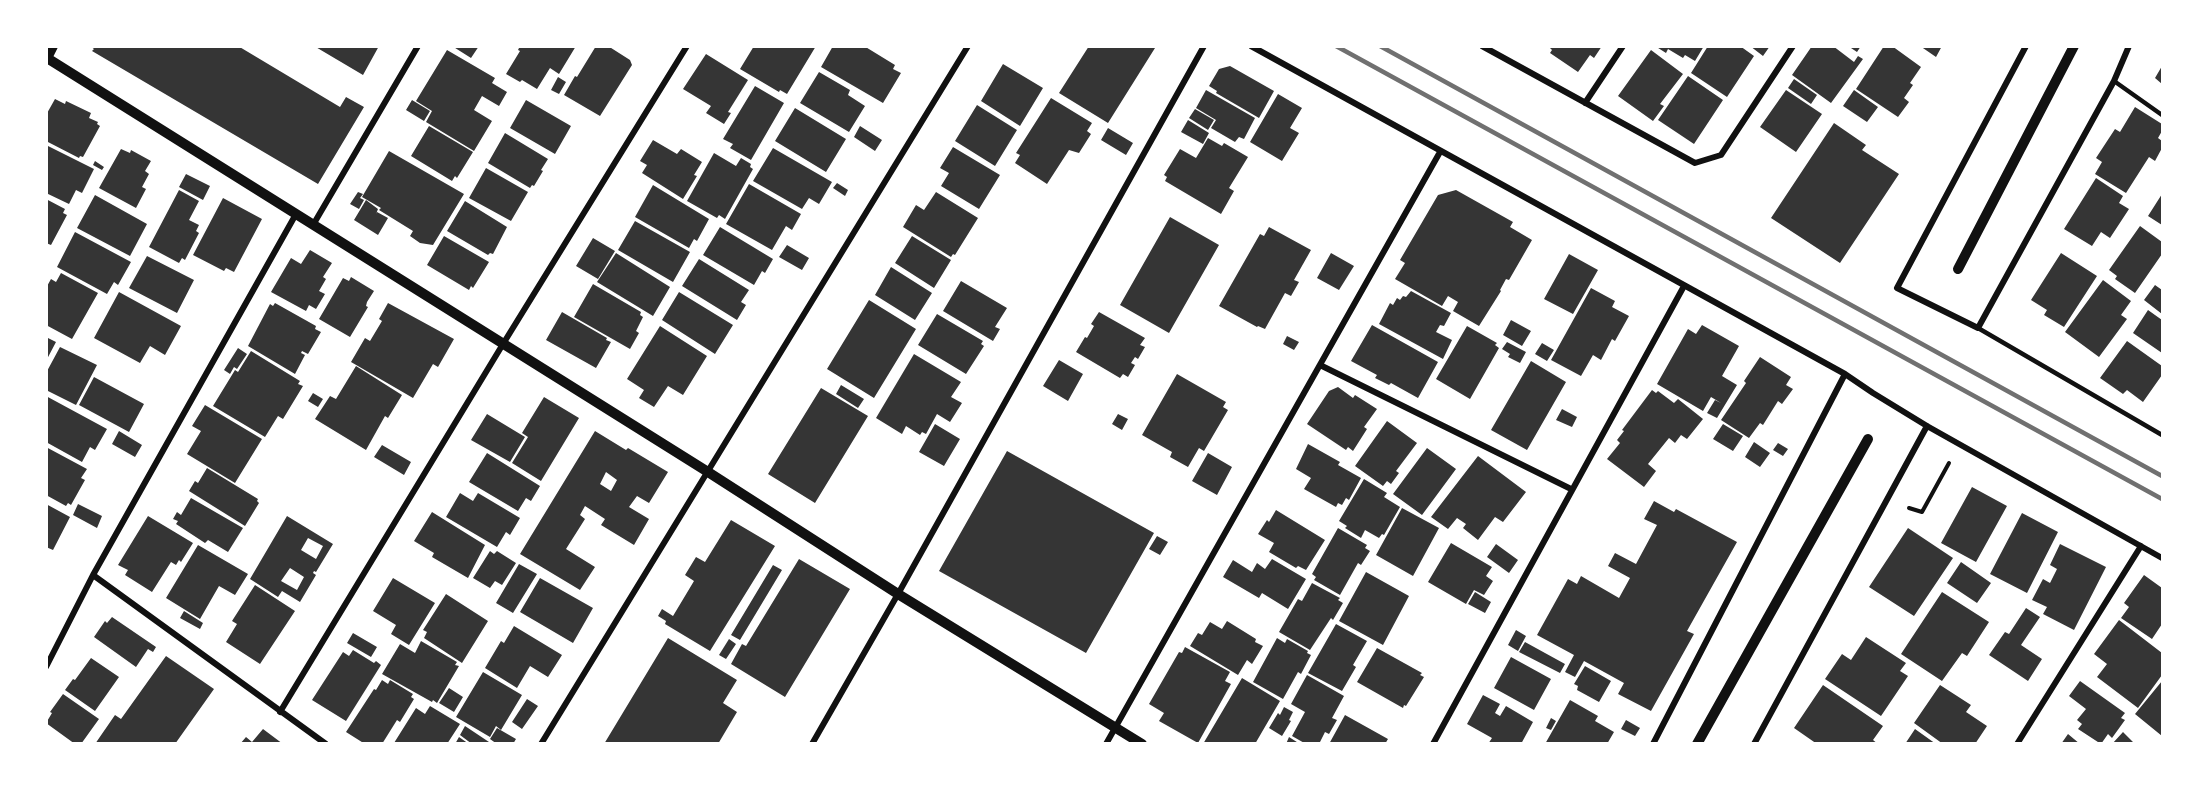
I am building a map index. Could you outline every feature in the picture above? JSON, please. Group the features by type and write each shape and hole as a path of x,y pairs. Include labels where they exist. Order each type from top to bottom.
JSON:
{"street":[{"path":"54,46 47,59 708,472 898,594 1142,744"},
{"path":"314,225 418,46"},
{"path":"280,712 687,46"},
{"path":"541,744 968,46"},
{"path":"812,744 1204,46"},
{"path":"1251,46 1845,374 1927,426 2163,558"},
{"path":"1482,46 1695,163 1721,155 1793,46"},
{"path":"1585,103 1623,46"},
{"path":"2026,46 1897,288 1978,328 2114,81 2129,46"},
{"path":"1958,268 2074,46"},
{"path":"1106,744 1440,152"},
{"path":"46,667 93,575 296,214"},
{"path":"1433,744 1684,286"},
{"path":"1320,365 1571,489"},
{"path":"1653,744 1845,374"},
{"path":"1754,744 1927,426"},
{"path":"1697,744 1868,439"},
{"path":"2018,744 2141,546"},
{"path":"93,575 326,744"}],"lane":[{"path":"2114,81 2163,115"},
{"path":"1978,328 2163,435"}],"path":[{"path":"1912,498 1906,507 1922,512 1960,444"}],"building":[{"path":"90,46 238,46 340,107 346,97 364,107 318,184 92,51 94,49"},
{"path":"314,46 379,46 363,75"},
{"path":"452,46 479,46 471,58"},
{"path":"520,46 576,46 559,74 550,68 537,89 506,74 520,51 518,50"},
{"path":"596,46 608,46 630,60 632,65 600,116 564,95"},
{"path":"754,46 816,46 787,94 780,90 779,92 740,69"},
{"path":"833,46 864,46 895,65 893,69 901,73 883,103 821,67"},
{"path":"1089,46 1155,48 1108,123 1059,93"},
{"path":"1551,46 1602,46 1594,58 1590,55 1578,72 1550,53"},
{"path":"1655,46 1704,46 1695,61 1685,55 1683,58 1668,49 1666,53"},
{"path":"1708,46 1740,46 1754,56 1727,97 1691,73"},
{"path":"1750,46 1770,46 1763,56"},
{"path":"1812,46 1833,46 1854,62 1858,56 1863,59 1831,103 1792,75"},
{"path":"1848,46 1861,46 1857,52"},
{"path":"1884,46 1892,46 1921,67 1910,83 1913,85 1904,98 1909,102 1898,117 1856,89"},
{"path":"1920,46 1942,46 1936,57"},
{"path":"447,50 495,78 492,83 507,92 499,106 482,96 474,110 492,121 474,151 426,122 432,111 416,101"},
{"path":"1651,50 1683,74 1660,104 1664,106 1653,121 1618,96"},
{"path":"706,54 748,80 728,112 731,113 724,124 706,113 711,106 683,89"},
{"path":"1003,64 1043,88 1020,126 981,101"},
{"path":"1230,66 1274,91 1259,118 1216,93 1217,91 1209,86 1219,69"},
{"path":"2162,66 2162,84 2155,78"},
{"path":"819,72 850,90 848,95 865,106 849,132 800,103"},
{"path":"1688,76 1723,100 1694,144 1658,120"},
{"path":"558,77 566,82 559,94 551,90"},
{"path":"1794,79 1817,95 1811,104 1788,88"},
{"path":"755,86 784,103 751,160 730,148 733,144 723,139"},
{"path":"1206,90 1255,118 1244,139 1239,137 1235,142 1211,128 1216,120 1196,108"},
{"path":"1786,90 1822,114 1796,152 1760,127"},
{"path":"1854,90 1878,107 1867,122 1843,106"},
{"path":"1278,94 1302,108 1290,128 1299,133 1282,161 1250,142"},
{"path":"1051,98 1092,123 1087,131 1091,134 1079,153 1069,150 1047,184 1015,163 1020,155 1016,153"},
{"path":"55,99 65,104 66,101 91,113 89,118 98,122 100,126 83,157 79,158 46,141 46,115"},
{"path":"412,100 430,111 424,121 406,110"},
{"path":"526,100 571,126 555,154 510,128"},
{"path":"977,105 1017,130 995,166 955,141"},
{"path":"2135,107 2162,124 2162,131 2158,138 2162,141 2162,148 2155,161 2149,157 2126,193 2095,174 2102,162 2096,158 2115,129 2120,132"},
{"path":"795,108 846,139 826,172 775,141"},
{"path":"1195,109 1214,120 1208,130 1189,118"},
{"path":"1188,120 1209,133 1203,144 1181,132"},
{"path":"1834,123 1866,145 1862,150 1899,174 1840,263 1771,218"},
{"path":"429,126 473,152 457,178 455,176 452,181 411,156"},
{"path":"860,126 882,140 875,151 854,137"},
{"path":"1108,128 1133,143 1126,155 1101,140"},
{"path":"505,133 548,159 534,186 530,188 488,163"},
{"path":"1208,138 1222,146 1224,143 1248,157 1229,188 1234,191 1221,214 1165,181 1167,177 1164,175 1180,149 1196,158"},
{"path":"653,140 677,154 681,149 702,162 694,175 697,176 683,199 642,173 647,165 640,161"},
{"path":"46,145 94,169 82,193 76,190 69,204 46,193"},
{"path":"953,147 1000,175 979,209 941,186 949,173 940,168"},
{"path":"773,148 832,182 819,204 809,198 802,209 753,181"},
{"path":"121,149 130,153 131,150 151,161 145,171 149,174 142,187 146,189 136,208 99,188"},
{"path":"389,151 464,194 433,245 420,243 410,236 413,231 362,197"},
{"path":"714,153 736,166 741,158 751,164 750,167 753,169 725,219 719,215 717,218 687,201"},
{"path":"95,161 104,167 102,170 93,165"},
{"path":"486,168 528,192 511,221 469,198"},
{"path":"186,174 210,186 203,200 179,187"},
{"path":"2096,178 2123,196 2119,203 2129,209 2110,238 2101,232 2092,246 2064,229"},
{"path":"837,183 848,190 845,196 833,188"},
{"path":"749,184 801,214 792,230 786,226 772,250 726,224"},
{"path":"653,185 709,219 697,241 694,239 689,248 635,217"},
{"path":"179,190 199,201 189,220 199,225 196,231 199,233 185,260 182,258 179,263 149,247"},
{"path":"1456,190 1513,222 1510,227 1532,240 1479,326 1453,311 1458,302 1448,296 1442,306 1395,279 1405,263 1400,260 1438,195"},
{"path":"358,192 363,194 360,198 364,200 359,209 350,204"},
{"path":"936,192 978,218 955,255 951,257 903,227 916,205 924,210"},
{"path":"2162,194 2162,225 2148,216"},
{"path":"95,195 147,224 130,256 77,228"},
{"path":"223,198 262,219 234,272 226,268 224,271 193,255"},
{"path":"46,199 65,209 63,213 67,215 51,245 46,243"},
{"path":"366,200 378,209 376,214 377,212 388,218 378,235 354,220"},
{"path":"465,201 507,227 493,254 488,255 447,231"},
{"path":"1170,217 1219,245 1169,333 1120,305"},
{"path":"635,221 690,252 673,282 618,250"},
{"path":"2140,226 2162,242 2162,254 2135,293 2115,279 2117,276 2109,270"},
{"path":"720,227 773,259 765,273 762,271 754,285 703,255"},
{"path":"1269,227 1311,250 1294,280 1299,282 1291,296 1285,293 1265,329 1219,306 1260,234 1264,236"},
{"path":"75,232 131,262 118,285 114,282 107,294 57,267"},
{"path":"444,236 489,262 473,288 471,286 469,290 427,265"},
{"path":"912,236 951,260 934,288 895,263"},
{"path":"593,238 615,251 598,279 576,266"},
{"path":"787,245 809,258 802,270 779,257"},
{"path":"310,250 332,263 323,277 326,279 319,291 325,294 316,309 309,305 306,311 271,292 291,258 301,264"},
{"path":"616,253 670,287 653,316 597,282"},
{"path":"1331,253 1354,266 1339,290 1317,278"},
{"path":"2061,253 2097,276 2064,327 2044,315 2047,310 2031,300"},
{"path":"1569,254 1598,270 1573,314 1544,299"},
{"path":"147,256 194,280 177,313 129,288"},
{"path":"699,259 749,290 741,302 746,305 737,320 682,286"},
{"path":"891,267 932,293 915,320 875,295"},
{"path":"61,273 98,293 72,339 46,325 46,288 51,279 56,282"},
{"path":"351,277 374,291 367,302 368,307 350,337 319,319 343,278 349,281"},
{"path":"2103,280 2131,301 2121,315 2127,319 2099,357 2065,332"},
{"path":"961,281 1007,308 995,327 1000,329 993,341 943,311"},
{"path":"593,284 641,312 640,315 643,317 636,331 639,333 630,349 574,317"},
{"path":"2155,285 2162,290 2162,314 2144,300"},
{"path":"1591,288 1615,301 1612,307 1629,316 1615,341 1612,339 1601,360 1593,355 1581,376 1551,360"},
{"path":"1411,291 1451,313 1444,326 1440,325 1436,332 1452,340 1443,359 1379,324 1390,303 1393,305 1397,298 1400,300 1403,296 1406,297"},
{"path":"119,292 181,326 165,355 150,346 140,363 94,338"},
{"path":"679,292 733,325 715,354 662,320"},
{"path":"869,300 916,329 874,398 827,369"},
{"path":"275,303 316,326 315,329 321,332 308,354 302,351 301,353 305,355 295,374 248,346 270,304 273,306"},
{"path":"388,303 454,339 438,367 433,364 413,398 351,362 365,338 370,341 382,321 379,319"},
{"path":"2148,310 2162,320 2162,353 2133,333"},
{"path":"562,312 611,342 596,368 546,340"},
{"path":"1099,312 1145,338 1140,345 1145,347 1138,359 1135,357 1131,363 1135,365 1128,377 1123,374 1120,378 1076,352 1094,326 1091,324"},
{"path":"937,314 983,341 981,344 984,346 966,374 918,345"},
{"path":"1511,320 1531,331 1522,346 1503,335"},
{"path":"1372,325 1438,362 1418,398 1391,383 1389,385 1375,378 1377,375 1351,361"},
{"path":"1702,325 1739,346 1722,376 1737,385 1717,418 1707,413 1715,400 1721,403 1711,397 1703,411 1657,384 1688,329 1696,334"},
{"path":"660,326 707,356 683,395 668,386 654,407 639,398 644,390 627,379"},
{"path":"1467,326 1497,343 1495,345 1499,348 1470,399 1436,379"},
{"path":"1287,336 1299,342 1294,350 1283,344"},
{"path":"46,337 56,342 46,361"},
{"path":"2127,341 2162,366 2162,375 2143,402 2127,390 2123,394 2100,378"},
{"path":"1507,342 1526,352 1520,363 1508,357 1510,354 1502,349"},
{"path":"1542,343 1554,350 1547,361 1535,354"},
{"path":"60,347 97,365 76,405 46,390 46,373"},
{"path":"238,348 247,354 237,369 234,367 230,374 224,370"},
{"path":"251,351 300,381 298,384 303,386 283,419 278,416 265,437 213,406 235,370 238,372"},
{"path":"914,354 961,382 951,397 962,403 950,422 937,414 926,434 922,432 920,435 906,426 902,434 876,418"},
{"path":"1760,357 1791,377 1786,385 1793,389 1782,404 1778,401 1763,425 1760,423 1749,438 1721,420"},
{"path":"1059,360 1083,374 1068,401 1043,386"},
{"path":"1531,361 1566,382 1527,450 1491,430"},
{"path":"356,366 402,395 388,418 385,416 366,450 315,419 330,396 336,399"},
{"path":"1177,374 1226,402 1223,407 1228,410 1204,451 1199,448 1188,467 1170,457 1172,452 1142,435"},
{"path":"94,377 144,404 129,432 79,405"},
{"path":"841,385 864,399 858,408 836,394"},
{"path":"1338,387 1353,398 1355,395 1377,409 1364,427 1367,429 1353,451 1348,447 1346,450 1307,424 1329,391"},
{"path":"821,388 868,416 815,503 768,474"},
{"path":"1652,390 1656,393 1658,391 1674,403 1678,399 1703,419 1687,439 1681,435 1675,443 1669,438 1648,464 1656,471 1644,487 1607,459 1620,443 1617,440 1624,431 1622,430"},
{"path":"313,393 323,399 318,407 308,401"},
{"path":"46,396 107,429 95,450 90,447 82,462 46,442"},
{"path":"544,397 579,418 541,481 512,463 528,437 522,433"},
{"path":"205,405 262,439 235,483 187,454 201,431 192,426"},
{"path":"1562,409 1577,417 1572,427 1556,420"},
{"path":"487,414 525,437 510,462 471,440"},
{"path":"1118,414 1128,419 1122,430 1112,424"},
{"path":"1387,421 1417,443 1396,471 1399,473 1391,484 1387,481 1383,486 1355,466"},
{"path":"935,424 960,439 944,466 919,452"},
{"path":"1723,424 1743,436 1733,451 1713,439"},
{"path":"119,431 142,445 135,457 112,444"},
{"path":"595,431 668,472 649,503 637,496 629,507 649,519 634,545 601,525 605,519 585,506 580,515 585,519 566,549 595,567 580,590 520,554","holes":["606,472 617,480 611,491 600,484"]},
{"path":"1754,442 1770,453 1760,467 1745,457"},
{"path":"1778,443 1788,449 1783,456 1773,450"},
{"path":"1308,444 1340,462 1338,465 1361,478 1349,500 1346,498 1342,505 1338,503 1336,507 1304,489 1311,478 1296,469"},
{"path":"382,445 411,462 404,475 374,457"},
{"path":"46,447 87,469 81,478 85,480 71,505 68,503 66,506 46,495"},
{"path":"1427,448 1456,469 1422,515 1393,494"},
{"path":"1007,451 1154,533 1086,653 939,571"},
{"path":"487,453 540,486 531,501 526,498 518,511 469,482"},
{"path":"1208,453 1232,467 1217,495 1192,481"},
{"path":"1478,456 1526,492 1503,522 1495,517 1478,540 1463,528 1466,524 1457,518 1448,529 1431,517"},
{"path":"207,468 258,499 259,503 245,526 189,491 195,481 198,483"},
{"path":"1364,479 1387,493 1384,497 1400,507 1384,535 1382,534 1379,538 1365,530 1361,538 1345,528 1347,526 1339,521"},
{"path":"1972,487 2007,506 1976,562 1941,543"},
{"path":"460,493 473,501 478,493 520,518 510,535 506,532 497,547 446,517"},
{"path":"191,498 243,528 228,552 208,540 205,543 176,524 178,521 173,519 177,512 181,515"},
{"path":"1654,501 1674,512 1676,509 1737,542 1687,631 1694,634 1651,711 1618,694 1624,683 1584,661 1575,677 1565,672 1574,655 1537,635 1568,579 1577,584 1581,576 1619,598 1630,578 1608,566 1615,553 1636,564 1657,525 1644,519"},
{"path":"46,504 70,517 53,550 46,547"},
{"path":"78,504 102,516 97,528 73,515"},
{"path":"1402,508 1439,528 1413,576 1376,555"},
{"path":"1276,510 1325,540 1306,570 1298,566 1296,568 1269,552 1274,543 1258,534"},
{"path":"432,512 485,545 468,578 432,557 434,553 414,541"},
{"path":"2022,513 2058,532 2027,593 1990,574"},
{"path":"148,516 193,543 181,562 179,560 176,565 171,562 152,592 125,575 128,570 118,565"},
{"path":"287,516 333,544 316,572 314,571 316,575 300,602 282,591 278,597 250,579","holes":["308,538 323,546 316,559 301,550","290,568 304,577 297,590 281,581"]},
{"path":"731,520 775,546 710,651 665,624 666,621 658,616 662,609 673,616 694,581 685,575 696,557 705,562"},
{"path":"1338,528 1367,545 1365,548 1370,551 1361,565 1358,563 1340,595 1314,580 1316,577 1312,574"},
{"path":"1908,528 1953,558 1914,616 1869,587"},
{"path":"1157,536 1168,542 1160,555 1149,549"},
{"path":"1451,543 1492,567 1486,576 1493,581 1484,595 1474,590 1466,604 1428,582"},
{"path":"1496,544 1518,560 1509,573 1487,557"},
{"path":"2060,544 2106,567 2074,630 2043,614 2047,607 2032,600 2043,579 2050,583 2057,569 2050,565"},
{"path":"198,545 248,574 235,595 219,586 200,619 166,598"},
{"path":"490,551 494,554 497,551 516,563 502,585 495,581 490,588 473,578"},
{"path":"799,559 850,589 785,697 731,664 742,644 746,646"},
{"path":"1272,559 1306,579 1288,609 1262,593 1259,598 1223,577 1233,560 1252,572 1257,563 1265,569"},
{"path":"1961,562 1991,583 1977,603 1947,583"},
{"path":"519,564 537,574 513,613 496,603"},
{"path":"773,565 782,570 740,640 731,635"},
{"path":"1366,572 1409,596 1383,645 1339,621"},
{"path":"2144,575 2162,588 2162,624 2152,639 2121,618 2129,607 2124,603"},
{"path":"393,578 435,603 409,645 391,634 396,625 373,611"},
{"path":"540,578 593,608 573,643 520,612"},
{"path":"1312,583 1340,598 1338,600 1343,603 1310,650 1279,632 1298,599 1302,601"},
{"path":"255,585 295,611 260,664 226,642 237,624 232,621"},
{"path":"1475,592 1491,602 1485,613 1468,604"},
{"path":"1942,592 1989,622 1967,656 1962,653 1942,681 1901,654"},
{"path":"446,594 488,621 462,663 424,638 427,632 423,630"},
{"path":"2026,608 2040,617 2021,645 2042,659 2028,681 1989,655 2005,632 2009,634"},
{"path":"184,611 203,623 200,629 180,618"},
{"path":"112,617 156,647 153,652 148,649 136,667 94,637 105,621 107,623"},
{"path":"2119,620 2162,653 2162,675 2138,708 2097,677 2107,664 2094,654"},
{"path":"1227,621 1263,646 1252,664 1247,660 1238,675 1190,646 1198,633 1202,635 1210,622 1222,629"},
{"path":"1336,624 1367,641 1342,691 1308,673"},
{"path":"514,626 562,655 548,677 530,666 517,688 485,668 501,641 504,643"},
{"path":"1516,630 1526,636 1518,651 1508,645"},
{"path":"353,633 377,647 371,657 347,643"},
{"path":"1866,637 1906,663 1900,671 1908,676 1881,716 1825,679 1842,654 1851,660"},
{"path":"668,638 737,680 723,703 737,712 718,744 604,744"},
{"path":"1277,638 1285,643 1287,639 1311,655 1301,674 1298,672 1283,699 1253,682"},
{"path":"729,639 736,644 726,659 719,655"},
{"path":"421,641 457,662 455,665 459,666 437,703 382,674 400,644 415,653"},
{"path":"1525,642 1565,664 1560,673 1519,652"},
{"path":"1185,647 1230,672 1225,681 1231,684 1198,743 1159,721 1164,713 1149,704 1179,652 1182,653"},
{"path":"1377,648 1422,673 1420,675 1424,677 1403,708 1357,682"},
{"path":"353,650 381,665 346,721 312,700 343,652 349,656"},
{"path":"166,656 214,689 175,744 95,744 115,715 121,719"},
{"path":"1511,657 1551,679 1534,710 1494,688"},
{"path":"91,658 119,677 95,711 65,690"},
{"path":"1585,666 1611,681 1599,702 1577,690 1578,686 1574,684"},
{"path":"483,672 522,695 501,730 496,726 490,737 456,717"},
{"path":"1307,675 1344,696 1332,718 1337,720 1329,734 1325,732 1319,744 1306,744 1292,736 1305,712 1291,704"},
{"path":"1242,678 1280,701 1255,744 1203,744"},
{"path":"382,680 388,684 390,680 413,694 411,697 414,699 400,722 397,720 382,744 365,744 346,732"},
{"path":"2080,681 2125,713 2121,718 2125,720 2112,738 2108,734 2101,744 2078,729 2082,724 2077,720 2086,709 2069,696"},
{"path":"2162,681 2162,736 2135,714"},
{"path":"1823,685 1883,726 1873,740 1878,744 1817,744 1794,728"},
{"path":"1940,685 1971,705 1966,712 1987,726 1975,744 1943,744 1914,723"},
{"path":"449,688 463,697 454,712 439,703"},
{"path":"63,694 99,719 81,744 75,744 46,723 52,713 50,712"},
{"path":"1483,695 1500,704 1495,713 1500,716 1506,706 1533,722 1521,744 1488,744 1492,738 1467,724"},
{"path":"527,699 538,706 522,729 512,722"},
{"path":"1570,700 1598,716 1595,721 1614,732 1607,744 1545,744"},
{"path":"430,706 460,724 447,744 394,743 416,708 425,714"},
{"path":"1284,707 1293,712 1289,720 1291,721 1282,736 1269,728"},
{"path":"1345,715 1388,739 1385,744 1329,744"},
{"path":"1551,718 1556,721 1551,730 1546,728"},
{"path":"1626,720 1640,728 1635,736 1621,729"},
{"path":"465,726 492,744 472,744 460,735"},
{"path":"497,728 516,739 513,744 497,744 490,739"},
{"path":"263,729 283,744 240,744 246,737 252,742"},
{"path":"1915,729 1936,744 1905,744"},
{"path":"2123,732 2135,744 2112,744"},
{"path":"2068,734 2080,744 2061,744"},
{"path":"459,737 469,744 455,744"},
{"path":"1289,737 1300,744 1286,744"}],"railway":[{"path":"1336,46 2162,499"},
{"path":"1380,46 2162,476"}]}
